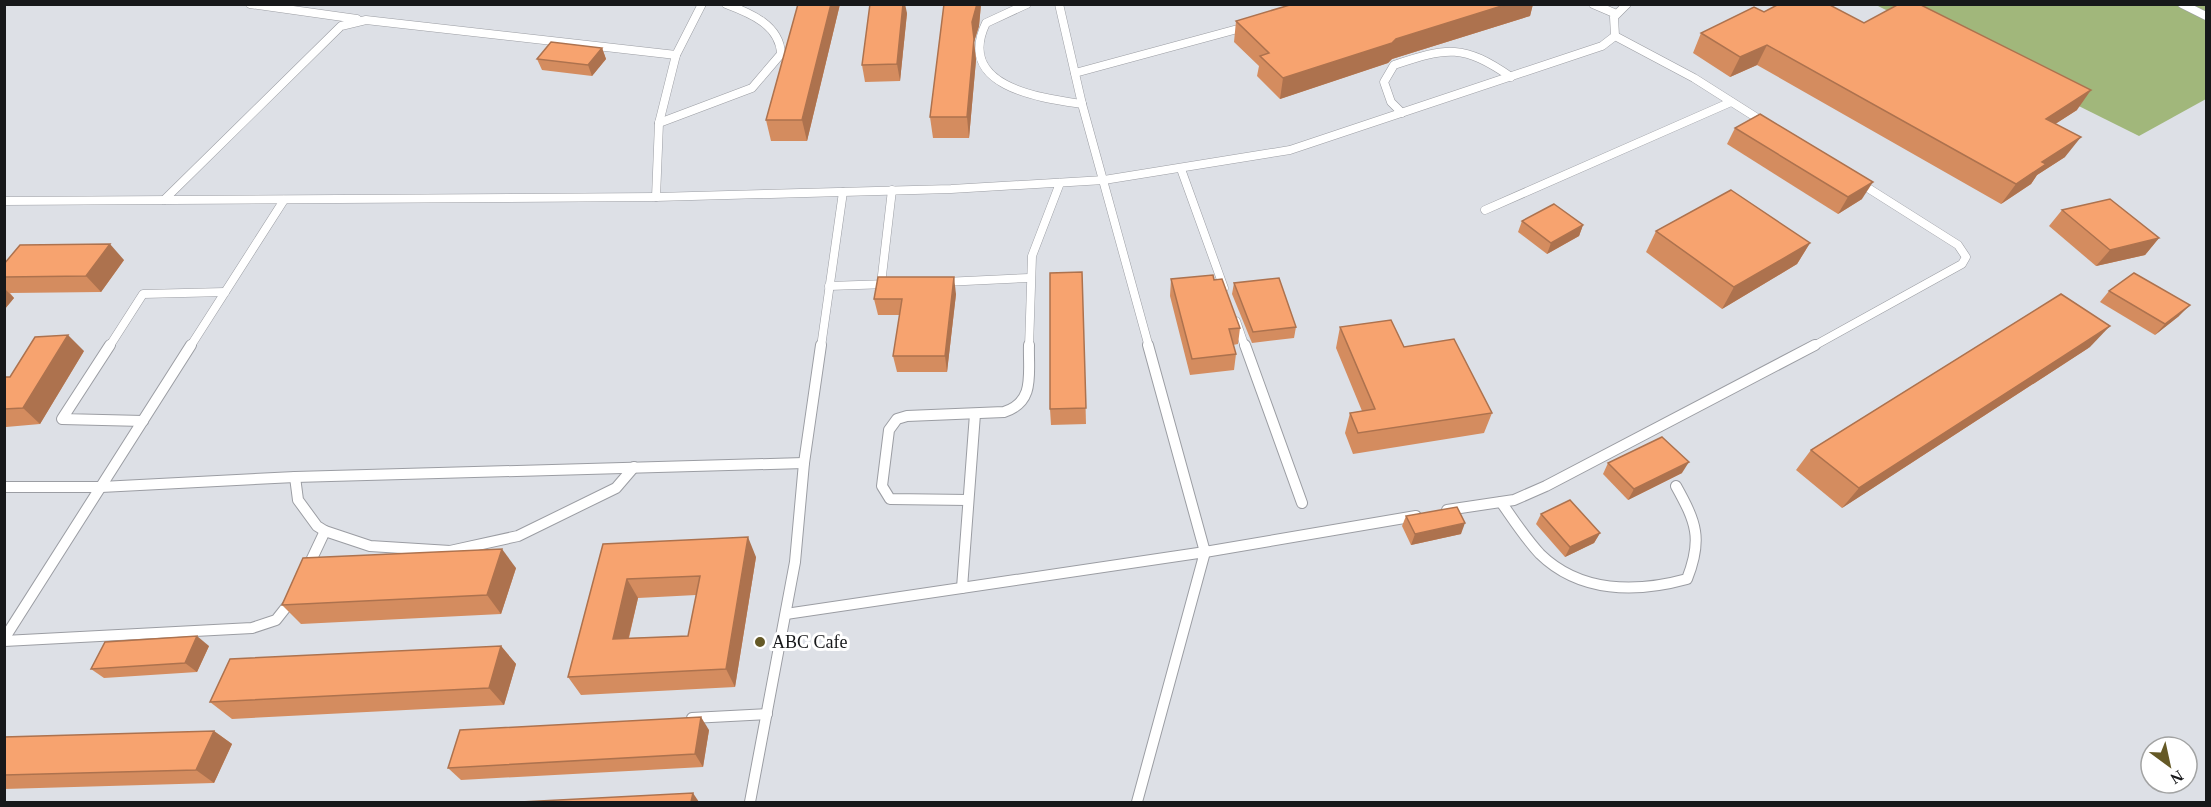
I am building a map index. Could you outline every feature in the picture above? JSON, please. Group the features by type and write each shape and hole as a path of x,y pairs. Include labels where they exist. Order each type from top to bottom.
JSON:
{"lane":[{"path":"250,4 366,20 676,55"},
{"path":"656,197 659,123 676,55 702,4"},
{"path":"659,123 752,88 781,54 781,43 758,17 726,4"},
{"path":"1027,4 986,23 982,29 981,51 985,68 995,81 1030,96 1082,104"},
{"path":"1059,4 1082,104 1205,552 1137,802"},
{"path":"1593,4 1614,13"},
{"path":"1628,4 1614,13 1611,20 1616,36 1770,127"},
{"path":"2182,4 2206,16"},
{"path":"164,200 341,26 366,20"},
{"path":"1075,73 1253,25"},
{"path":"4,201 656,197 843,192 1104,180 1290,150 1602,46 1616,36"},
{"path":"1402,113 1390,102 1384,82 1394,65 1429,53 1452,50 1483,58 1511,76"},
{"path":"1485,210 1731,102"},
{"path":"1181,169 1229,303"},
{"path":"1435,512 1501,502 1521,497 1546,486 1857,323 1962,264 1966,257 1958,245 1849,177"},
{"path":"968,500 890,500 882,486 889,430 897,419 907,416 975,414 1015,409 1027,395 1029,278 1034,248 1060,183"},
{"path":"881,284 892,190"},
{"path":"750,802 795,562 804,463 843,192"},
{"path":"4,640 284,200"},
{"path":"938,282 1029,278"},
{"path":"829,286 904,283"},
{"path":"143,421 62,419 143,294 225,292"},
{"path":"1233,314 1302,503"},
{"path":"962,588 975,414"},
{"path":"4,487 101,487 295,477 804,463"},
{"path":"295,477 298,500 317,526 325,531 370,546 450,551 518,536 606,494 624,482 634,467"},
{"path":"1501,502 1546,560 1580,581 1613,589 1659,588 1687,579 1697,557 1698,532 1676,486"},
{"path":"786,614 1205,552 1424,514"},
{"path":"4,640 267,626 278,620 287,609 325,531"},
{"path":"684,719 767,714"}],"green space":[{"path":"1876,5 2206,5 2206,99 2139,136"}],"building":[{"path":"798,4 831,4 802,120 766,120"},
{"path":"870,4 903,4 897,64 862,65"},
{"path":"944,4 977,4 972,22 974,39 967,117 930,117"},
{"path":"1293,4 1508,4 1283,78 1260,56 1269,53 1236,21"},
{"path":"1779,4 1828,4 1864,23 1899,4 1919,4 2091,90 2046,119 2081,137 2042,162 2046,164 2016,184 1767,45 1740,57 1701,33 1754,7 1764,12"},
{"path":"551,42 602,48 588,65 537,59"},
{"path":"1760,114 1873,182 1848,197 1735,128"},
{"path":"1731,190 1810,243 1734,287 1656,231"},
{"path":"2110,199 2159,238 2110,250 2062,210"},
{"path":"1554,204 1583,225 1551,243 1522,221"},
{"path":"110,244 86,276 4,277 4,264 20,245"},
{"path":"1082,272 1086,408 1050,409 1050,273"},
{"path":"2134,273 2190,305 2165,324 2109,291"},
{"path":"1213,275 1214,280 1222,279 1240,328 1229,329 1236,354 1192,359 1171,279"},
{"path":"878,277 954,277 945,356 893,356 902,299 874,299"},
{"path":"1279,278 1296,327 1253,332 1234,283"},
{"path":"2061,294 2110,326 1859,488 1811,450"},
{"path":"1391,320 1404,347 1454,339 1492,413 1358,433 1350,413 1375,409 1340,327"},
{"path":"68,335 23,408 4,409 4,377 10,377 35,337"},
{"path":"1662,437 1689,462 1634,489 1608,463"},
{"path":"1570,500 1600,533 1570,547 1541,514"},
{"path":"1457,507 1465,523 1415,534 1406,516"},
{"path":"748,537 726,669 568,677 603,544","holes":["700,576 688,636 613,639 627,579"]},
{"path":"502,549 487,595 282,605 303,558"},
{"path":"197,636 185,663 91,669 105,642"},
{"path":"501,646 489,688 210,702 230,659"},
{"path":"701,717 695,754 448,768 460,730"},
{"path":"214,731 196,770 4,775 4,737"},
{"path":"693,793 691,802 520,802"}],"place":[{"name":"ABC Cafe","path":"760,642"}]}
